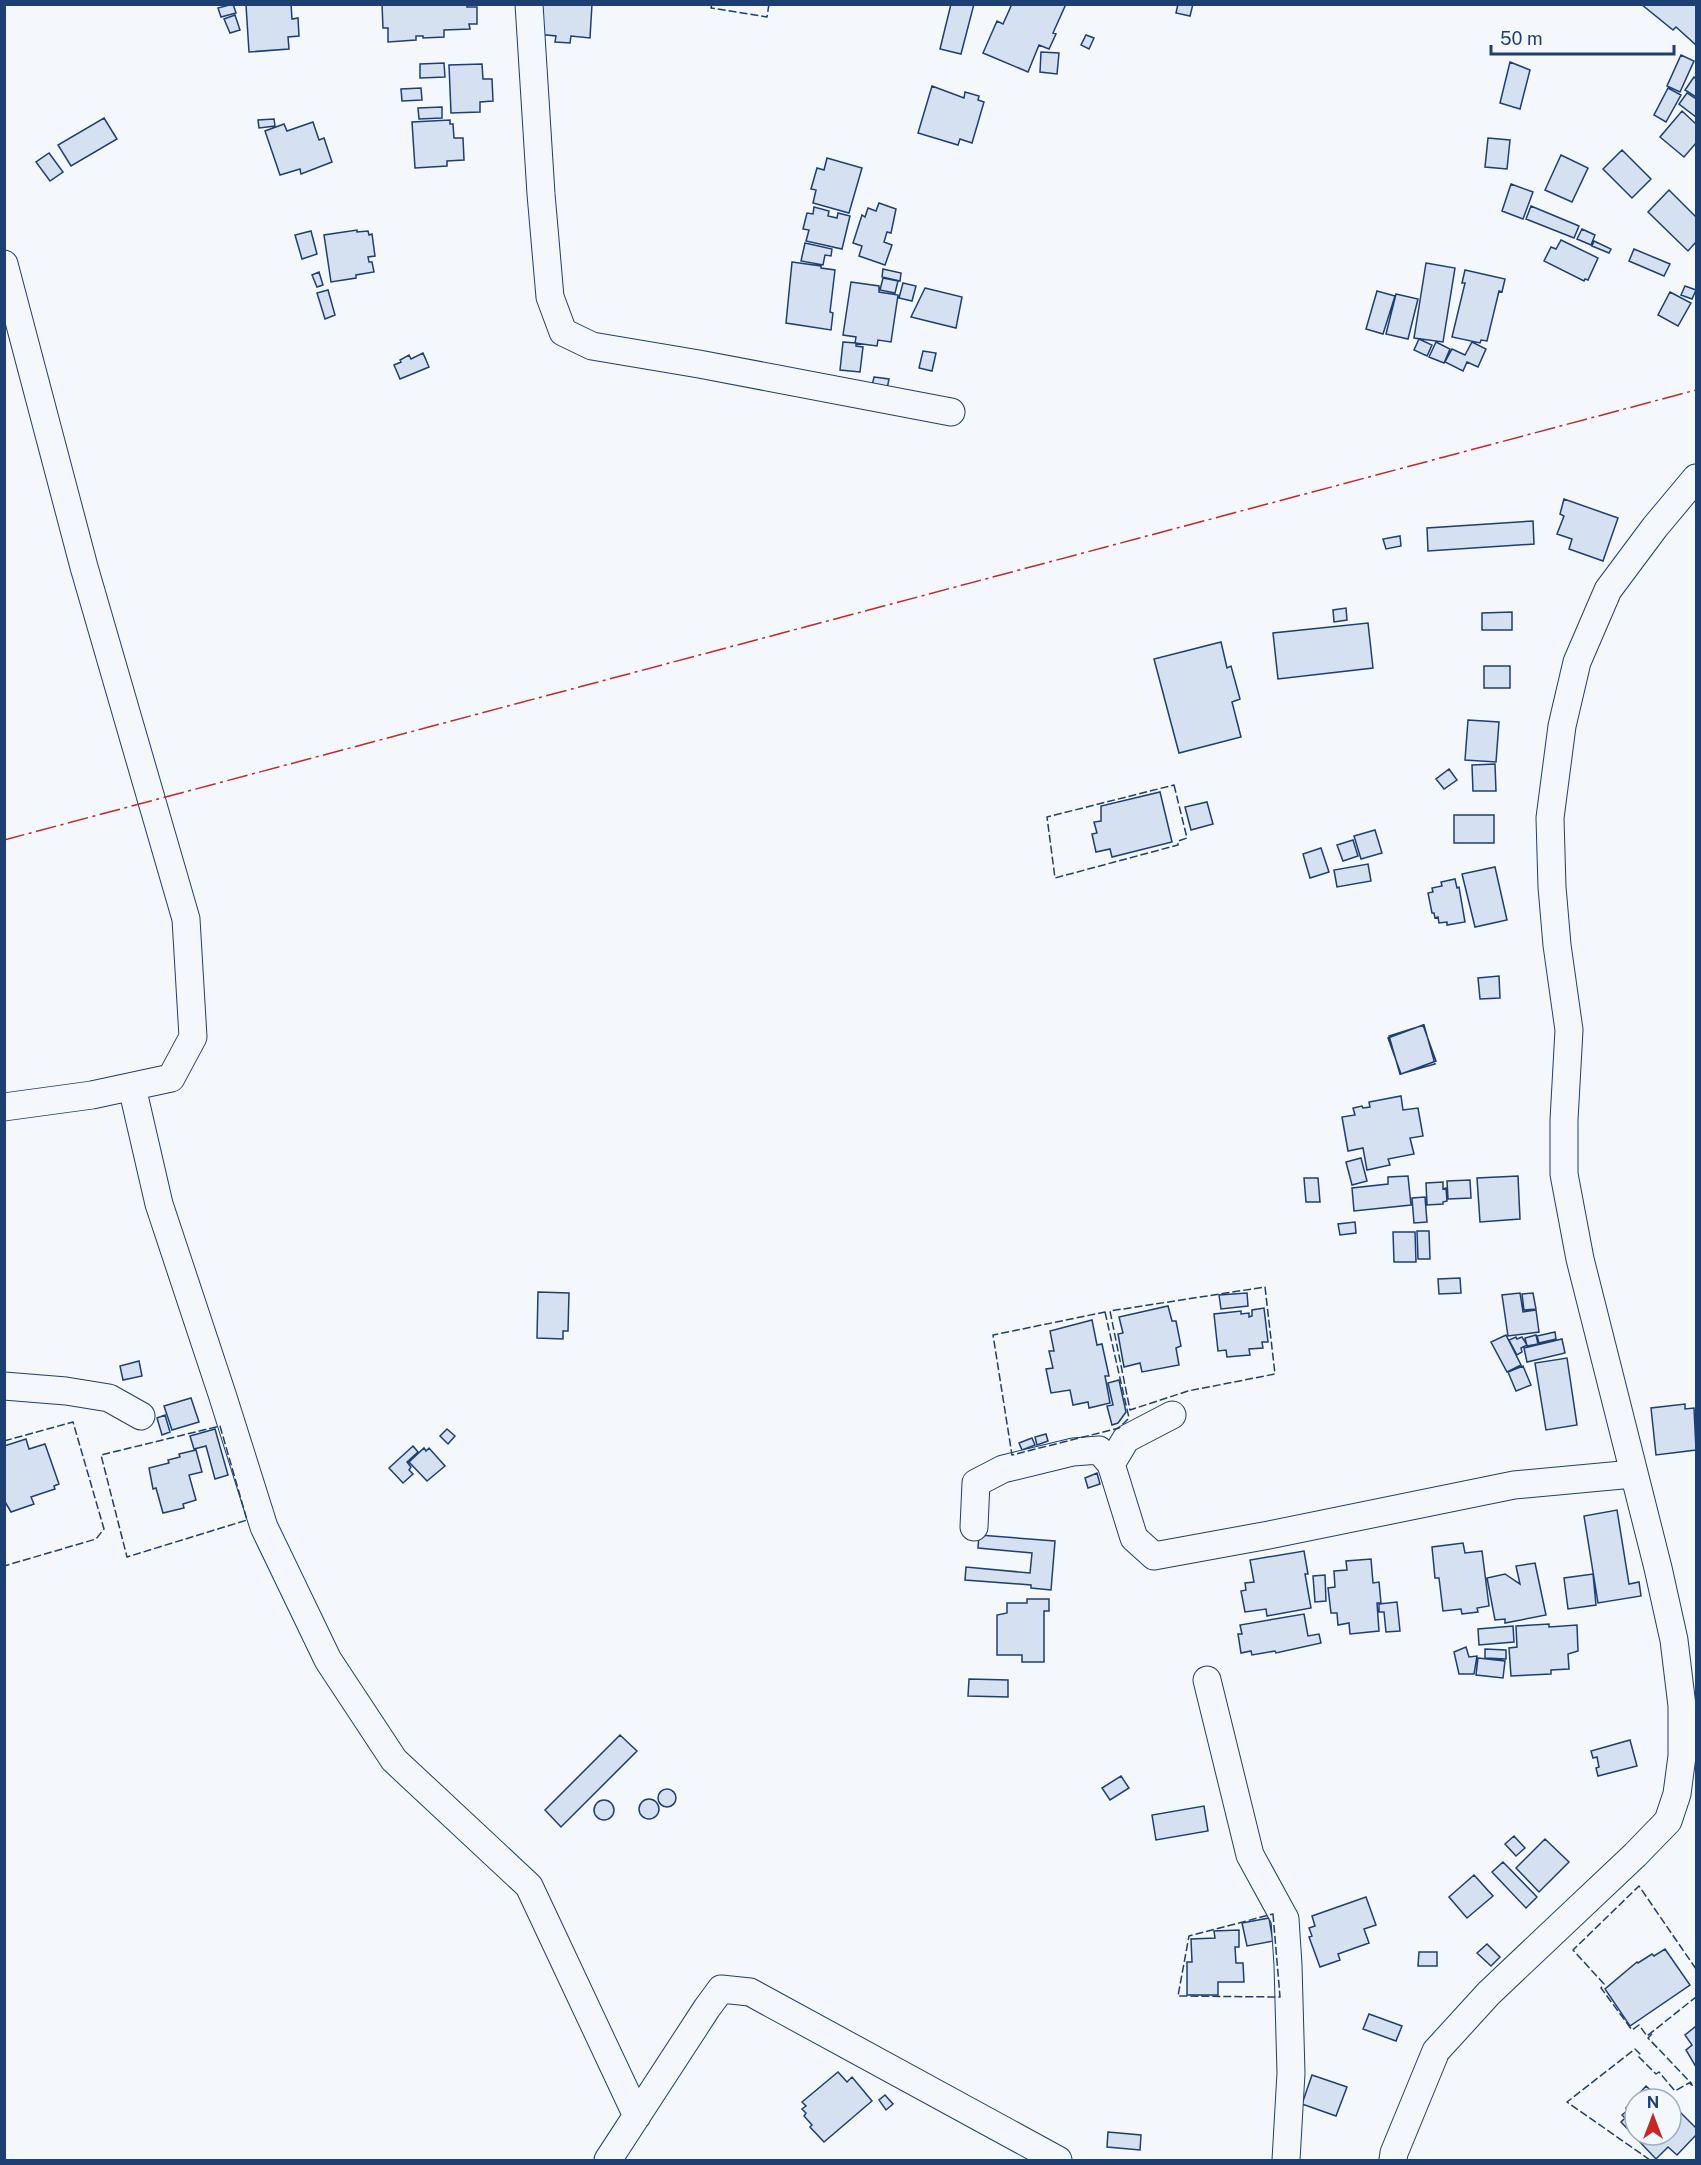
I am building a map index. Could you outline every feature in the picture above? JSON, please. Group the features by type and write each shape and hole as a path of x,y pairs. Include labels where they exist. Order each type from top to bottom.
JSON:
{"street":[{"path":"529,4 550,297 563,332 592,346 951,412"},
{"path":"4,264 84,567 186,919 193,1037 171,1078 92,1095 4,1107"},
{"path":"1393,2160 1436,2051 1490,1993 1668,1821 1677,1794 1682,1756 1682,1706 1674,1640 1580,1259 1564,1174 1564,1120 1569,1030 1552,887 1550,818 1562,726 1577,662 1608,590 1654,527 1696,478"},
{"path":"132,1087 159,1204 264,1527 318,1640 328,1660 394,1760 529,1886 637,2116"},
{"path":"4,1386 66,1391 109,1398 141,1416"},
{"path":"1111,1464 1125,1439 1172,1415"},
{"path":"974,1527 976,1483 1003,1469 1073,1452 1099,1450 1111,1464 1134,1538 1154,1556 1514,1485 1633,1474"},
{"path":"1207,1680 1250,1855 1285,1918 1291,2073 1286,2160"},
{"path":"608,2160 706,2008 721,1989 750,1992 1043,2154 1058,2160"}],"building":[{"path":"233,4 236,13 221,17 218,8"},
{"path":"291,4 292,19 298,18 299,36 288,37 289,49 249,52 246,5"},
{"path":"382,4 467,4 467,7 477,7 477,24 469,24 470,29 444,30 444,37 416,36 416,40 388,42 388,28 383,28"},
{"path":"536,4 592,4 590,38 571,36 570,43 555,42 556,36 537,34"},
{"path":"951,4 974,4 961,54 940,49"},
{"path":"1012,4 1066,4 1053,33 1056,34 1049,49 1039,45 1028,72 983,53 997,21 1003,24"},
{"path":"1178,4 1193,4 1190,16 1176,13"},
{"path":"1641,4 1696,4 1696,45 1676,27 1673,30"},
{"path":"235,15 240,30 230,33 224,19"},
{"path":"1086,35 1094,38 1089,49 1081,45"},
{"path":"1041,52 1059,53 1057,74 1040,72"},
{"path":"1681,55 1694,61 1680,92 1667,86"},
{"path":"1510,62 1530,70 1520,109 1500,103"},
{"path":"444,63 445,77 420,78 420,64"},
{"path":"482,64 483,79 492,79 493,101 480,102 480,112 451,113 449,65"},
{"path":"1694,77 1696,79 1696,97 1685,90"},
{"path":"932,86 964,98 965,92 979,96 978,100 984,102 972,143 960,139 958,145 918,133"},
{"path":"421,88 422,100 402,101 401,89"},
{"path":"1668,88 1681,95 1666,122 1654,115"},
{"path":"1687,93 1696,99 1696,117 1679,104"},
{"path":"442,107 442,118 419,119 418,108"},
{"path":"1682,111 1696,124 1696,143 1684,157 1660,137"},
{"path":"104,118 117,139 71,166 58,145"},
{"path":"274,119 275,126 259,128 258,120"},
{"path":"450,120 450,124 453,124 454,138 463,138 464,160 447,161 447,166 415,168 412,122"},
{"path":"313,122 319,140 324,138 332,162 301,174 300,169 280,175 265,131 284,124 287,131"},
{"path":"1488,138 1510,140 1507,169 1485,167"},
{"path":"1622,150 1651,179 1632,198 1603,169"},
{"path":"49,153 63,172 50,181 36,162"},
{"path":"1561,155 1588,168 1572,202 1545,190"},
{"path":"827,158 862,168 849,213 813,203 816,190 811,189 817,168 824,170"},
{"path":"1511,184 1533,192 1523,219 1502,211"},
{"path":"1669,190 1696,217 1696,242 1688,251 1648,212"},
{"path":"879,203 896,209 891,233 887,232 884,242 892,245 885,265 859,256 862,246 853,243 862,215 865,217 868,208 876,211"},
{"path":"1531,206 1579,226 1574,238 1526,219"},
{"path":"814,207 829,211 828,216 837,218 838,213 850,216 842,249 806,241 809,230 803,229 807,213 813,214"},
{"path":"1582,229 1595,235 1591,245 1577,239"},
{"path":"357,230 357,232 368,231 369,235 372,234 375,256 368,257 369,262 372,262 374,272 331,282 324,235"},
{"path":"311,231 317,254 302,259 295,235"},
{"path":"1561,240 1598,258 1588,280 1584,281 1544,261 1551,247 1556,249"},
{"path":"1594,241 1611,249 1609,253 1592,246"},
{"path":"805,243 832,249 831,256 825,255 823,265 801,261"},
{"path":"1634,249 1670,264 1664,276 1629,261"},
{"path":"792,262 835,270 830,312 833,313 831,330 786,323"},
{"path":"1426,263 1455,268 1443,342 1414,338"},
{"path":"883,269 901,273 900,281 882,277"},
{"path":"1465,270 1505,279 1502,292 1499,291 1487,341 1481,340 1480,343 1452,337 1465,283 1462,283"},
{"path":"319,272 323,285 317,287 312,275"},
{"path":"883,278 898,281 895,293 880,290"},
{"path":"851,282 879,286 879,292 898,295 891,342 878,340 877,346 855,343 856,337 843,335"},
{"path":"903,283 916,286 912,301 899,298"},
{"path":"1685,286 1696,290 1692,299 1681,295"},
{"path":"925,288 962,297 956,328 911,317"},
{"path":"328,290 335,315 325,319 317,293"},
{"path":"1377,291 1395,296 1383,334 1366,329"},
{"path":"1670,292 1691,303 1678,326 1658,315"},
{"path":"1396,294 1418,299 1408,339 1386,334"},
{"path":"1419,339 1432,345 1427,356 1414,350"},
{"path":"843,342 856,343 856,346 863,347 860,372 840,370"},
{"path":"1436,342 1450,349 1444,363 1429,357"},
{"path":"1472,342 1486,349 1478,367 1467,362 1463,371 1445,362 1452,349 1465,355"},
{"path":"923,351 936,353 932,371 919,368"},
{"path":"423,353 429,367 400,379 394,365 409,355 411,359"},
{"path":"874,377 889,379 887,389 872,386"},
{"path":"1564,499 1618,518 1603,561 1569,549 1572,539 1557,534 1564,516 1560,514"},
{"path":"1533,521 1534,544 1428,551 1427,528"},
{"path":"1400,536 1401,546 1386,549 1383,539"},
{"path":"1346,608 1347,620 1334,622 1333,610"},
{"path":"1512,612 1512,630 1482,630 1482,613"},
{"path":"1368,623 1373,668 1278,679 1273,633"},
{"path":"1221,642 1227,668 1231,666 1240,699 1232,702 1241,737 1179,753 1154,659"},
{"path":"1484,666 1510,666 1510,688 1484,688"},
{"path":"1468,720 1499,722 1496,762 1465,760"},
{"path":"1495,764 1496,791 1473,791 1472,765"},
{"path":"1449,769 1457,780 1444,789 1436,779"},
{"path":"1160,792 1172,842 1112,857 1110,849 1096,852 1092,834 1097,833 1094,822 1101,821 1101,806"},
{"path":"1207,802 1213,824 1191,830 1185,807"},
{"path":"1454,815 1494,815 1494,843 1454,843"},
{"path":"1375,830 1382,853 1361,859 1354,836"},
{"path":"1353,840 1358,856 1343,861 1337,845"},
{"path":"1321,848 1329,872 1310,878 1303,854"},
{"path":"1368,864 1371,881 1337,887 1334,870"},
{"path":"1495,867 1507,920 1475,927 1462,874"},
{"path":"1455,879 1457,888 1459,887 1465,922 1447,925 1447,922 1439,923 1438,917 1435,918 1432,913 1428,893 1433,892 1432,888 1442,886 1441,882"},
{"path":"1499,976 1500,998 1480,999 1478,978"},
{"path":"1423,1025 1436,1061 1401,1074 1388,1038"},
{"path":"1424,1025 1435,1064 1400,1074 1389,1036"},
{"path":"1401,1096 1403,1110 1418,1108 1423,1136 1410,1138 1414,1154 1388,1159 1390,1165 1367,1170 1363,1148 1348,1151 1342,1117 1355,1115 1353,1108 1370,1107 1369,1102"},
{"path":"1361,1158 1367,1181 1352,1185 1346,1162"},
{"path":"1408,1176 1411,1205 1354,1211 1352,1188 1388,1184 1388,1177"},
{"path":"1518,1176 1520,1219 1480,1222 1477,1178"},
{"path":"1304,1178 1318,1178 1320,1202 1306,1202"},
{"path":"1470,1180 1471,1198 1448,1199 1447,1181"},
{"path":"1443,1182 1447,1201 1443,1204 1427,1205 1426,1183"},
{"path":"1425,1197 1427,1222 1414,1223 1412,1198"},
{"path":"1355,1222 1356,1233 1340,1235 1338,1224"},
{"path":"1417,1231 1429,1231 1430,1259 1418,1259"},
{"path":"1393,1232 1415,1232 1416,1262 1394,1262"},
{"path":"1460,1278 1461,1293 1439,1294 1438,1279"},
{"path":"538,1292 569,1293 568,1331 563,1331 563,1339 537,1338"},
{"path":"1247,1293 1248,1306 1221,1309 1219,1295"},
{"path":"1520,1293 1523,1312 1536,1310 1539,1332 1508,1336 1502,1295"},
{"path":"1533,1293 1536,1309 1524,1310 1522,1294"},
{"path":"1168,1306 1172,1321 1176,1321 1181,1346 1176,1348 1179,1365 1142,1372 1140,1363 1124,1367 1118,1334 1123,1333 1119,1317"},
{"path":"1264,1308 1268,1342 1262,1342 1263,1348 1249,1349 1250,1355 1227,1357 1226,1350 1218,1351 1214,1314 1241,1311 1241,1314 1249,1313 1249,1317 1252,1316 1252,1310"},
{"path":"1092,1320 1097,1345 1102,1344 1109,1376 1105,1376 1110,1403 1089,1408 1088,1402 1073,1405 1070,1390 1051,1393 1046,1369 1053,1368 1049,1351 1054,1351 1050,1331"},
{"path":"1555,1332 1556,1339 1539,1343 1537,1336"},
{"path":"1506,1335 1521,1365 1507,1372 1491,1342"},
{"path":"1536,1335 1538,1344 1527,1346 1525,1338"},
{"path":"1516,1337 1517,1339 1522,1337 1527,1345 1521,1348 1522,1352 1517,1355 1509,1340"},
{"path":"1562,1339 1565,1353 1527,1362 1524,1348"},
{"path":"1567,1358 1577,1425 1546,1430 1535,1363"},
{"path":"139,1361 142,1376 123,1380 120,1366"},
{"path":"1523,1366 1531,1385 1516,1391 1508,1372"},
{"path":"1119,1380 1126,1412 1118,1423 1112,1425 1107,1406 1113,1405 1108,1383"},
{"path":"191,1398 199,1422 172,1430 164,1406"},
{"path":"1685,1404 1685,1409 1694,1408 1696,1450 1656,1455 1651,1408"},
{"path":"165,1415 170,1432 162,1435 157,1418"},
{"path":"215,1429 228,1475 215,1479 206,1446 194,1449 190,1436"},
{"path":"447,1429 455,1436 448,1444 440,1436"},
{"path":"1046,1434 1048,1441 1037,1445 1035,1437"},
{"path":"1032,1438 1035,1445 1022,1450 1019,1443"},
{"path":"26,1439 29,1449 45,1444 59,1484 54,1486 55,1489 31,1497 34,1504 11,1512 4,1500 4,1446"},
{"path":"413,1446 418,1452 407,1462 413,1474 403,1483 389,1468"},
{"path":"424,1448 426,1451 429,1448 445,1466 427,1481 409,1462"},
{"path":"196,1450 202,1472 189,1475 196,1500 183,1504 184,1508 163,1513 156,1488 153,1489 149,1468 169,1463 168,1460 180,1457 179,1454"},
{"path":"1097,1473 1100,1484 1088,1488 1085,1478"},
{"path":"1617,1510 1629,1584 1639,1582 1641,1596 1598,1603 1584,1516"},
{"path":"979,1535 1055,1541 1051,1590 1031,1588 1031,1585 965,1580 966,1567 1030,1573 1032,1553 978,1548"},
{"path":"1463,1543 1465,1553 1482,1551 1489,1606 1477,1608 1478,1612 1462,1614 1461,1609 1443,1611 1439,1578 1435,1578 1432,1547"},
{"path":"1304,1551 1308,1574 1305,1574 1311,1608 1267,1616 1266,1609 1245,1612 1241,1591 1246,1590 1245,1583 1254,1582 1250,1560"},
{"path":"1371,1559 1373,1583 1379,1582 1381,1603 1377,1603 1379,1631 1350,1634 1349,1623 1338,1625 1337,1613 1331,1613 1328,1588 1335,1587 1334,1571 1347,1570 1346,1561"},
{"path":"1535,1563 1546,1615 1505,1623 1505,1619 1495,1620 1487,1578 1505,1574 1520,1584 1516,1566"},
{"path":"1593,1574 1596,1605 1568,1609 1564,1578"},
{"path":"1325,1575 1326,1601 1315,1602 1313,1576"},
{"path":"1027,1599 1049,1599 1049,1611 1044,1611 1044,1662 1022,1662 1022,1655 997,1655 997,1615 1007,1613 1007,1603 1027,1603"},
{"path":"1397,1602 1400,1631 1386,1632 1384,1612 1379,1612 1379,1604"},
{"path":"1304,1614 1308,1636 1319,1634 1321,1643 1276,1653 1275,1651 1252,1655 1251,1651 1241,1653 1238,1634 1242,1634 1240,1625"},
{"path":"1549,1624 1549,1627 1577,1625 1578,1651 1568,1654 1569,1669 1551,1670 1551,1674 1511,1676 1509,1648 1517,1647 1516,1626"},
{"path":"1513,1626 1514,1642 1479,1645 1478,1629"},
{"path":"1466,1647 1469,1657 1477,1656 1474,1674 1459,1674 1454,1652"},
{"path":"1485,1649 1506,1650 1506,1659 1485,1658"},
{"path":"1478,1658 1505,1661 1503,1678 1476,1675"},
{"path":"969,1679 1008,1680 1008,1697 968,1696"},
{"path":"620,1735 637,1751 561,1827 545,1810"},
{"path":"1630,1740 1637,1766 1598,1776 1597,1757 1593,1758 1591,1751"},
{"path":"1121,1776 1129,1788 1110,1800 1102,1788"},
{"path":"663,1789 671,1789 676,1794 674,1805 663,1807 658,1802 658,1794"},
{"path":"649,1799 656,1802 659,1809 656,1816 649,1819 642,1816 639,1809 642,1802"},
{"path":"600,1800 608,1800 614,1806 614,1814 608,1820 600,1820 594,1814 594,1806"},
{"path":"1204,1806 1208,1831 1156,1840 1152,1815"},
{"path":"1514,1836 1525,1848 1516,1856 1505,1844"},
{"path":"1545,1839 1569,1862 1539,1892 1516,1868"},
{"path":"1503,1862 1537,1897 1526,1908 1492,1872"},
{"path":"1474,1875 1493,1896 1467,1918 1449,1897"},
{"path":"1366,1897 1376,1925 1364,1929 1369,1943 1338,1954 1340,1960 1320,1967 1309,1937 1312,1936 1309,1928 1315,1926 1312,1916"},
{"path":"1269,1918 1273,1941 1247,1946 1242,1923"},
{"path":"1239,1930 1239,1947 1235,1947 1236,1963 1243,1963 1244,1982 1218,1982 1218,1995 1187,1995 1187,1962 1192,1962 1191,1939 1215,1938 1214,1931"},
{"path":"1487,1944 1500,1957 1491,1966 1477,1953"},
{"path":"1665,1949 1690,1985 1630,2026 1605,1989 1637,1962"},
{"path":"1419,1952 1437,1952 1437,1966 1418,1966"},
{"path":"1369,2014 1402,2026 1396,2041 1363,2029"},
{"path":"1696,2026 1696,2067 1686,2050 1692,2045 1685,2035"},
{"path":"838,2072 847,2082 852,2077 872,2101 824,2142 810,2127 812,2125 804,2116 806,2113 802,2109 806,2106 802,2102"},
{"path":"1312,2075 1347,2087 1336,2116 1302,2104"},
{"path":"885,2095 893,2104 886,2110 879,2100"},
{"path":"1683,2115 1696,2128 1696,2135 1677,2155 1668,2147 1683,2147"},
{"path":"1108,2132 1141,2135 1140,2150 1107,2147"},
{"path":"1645,2147 1668,2147 1656,2159"}],"fence":[{"path":"712,4 711,8 767,17 769,4"},
{"path":"1174,785 1187,838 1178,841 1178,845 1055,878 1047,817 1174,785"},
{"path":"1265,1287 1275,1374 1188,1391 1130,1410 1110,1311 1265,1287"},
{"path":"1105,1312 1129,1418 1119,1428 1012,1455 993,1335 1105,1312"},
{"path":"4,1441 73,1422 104,1529 96,1539 4,1566"},
{"path":"220,1426 247,1520 127,1557 101,1455 220,1426"},
{"path":"1696,1969 1639,1886 1573,1950 1604,1984 1601,1988 1632,2030 1639,2025 1647,2036 1696,1997"},
{"path":"1273,1914 1280,1997 1178,1996 1189,1936 1273,1914"},
{"path":"1652,2034 1648,2038 1692,2084"},
{"path":"1650,2160 1567,2102 1635,2049 1641,2055 1639,2057 1656,2074 1659,2072 1675,2091 1689,2083 1696,2088"}],"power":[{"path":"4,840 1696,390"}]}
